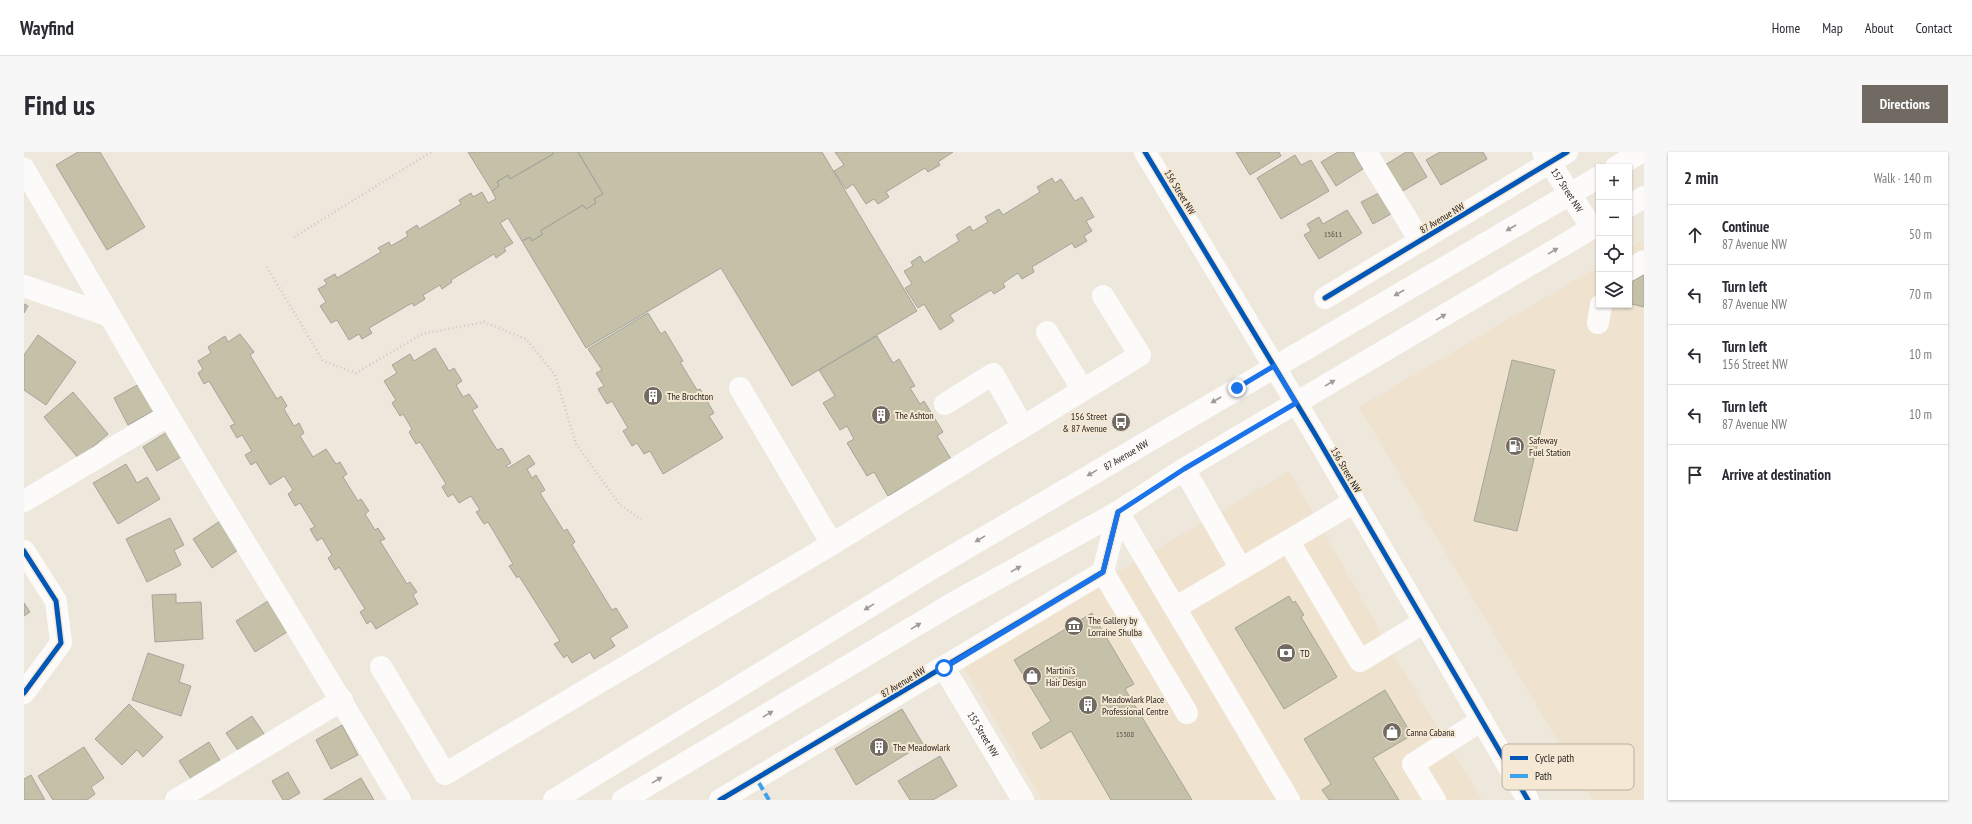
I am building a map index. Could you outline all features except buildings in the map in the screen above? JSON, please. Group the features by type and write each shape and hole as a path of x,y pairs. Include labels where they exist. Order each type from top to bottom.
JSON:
{"main road":[{"name":"156 Street NW","path":"1145,152 1296,403 1502,755"},
{"path":"1366,152 1420,242"},
{"path":"1621,164 1641,152"},
{"name":"87 Avenue NW","path":"1325,298 1420,242 1553,155"},
{"name":"157 Street NW","path":"1553,155 1569,194 1595,226"},
{"path":"24,169 167,416 342,700 400,800"},
{"name":"87 Avenue NW","path":"554,800 941,562 1596,179"},
{"path":"1632,204 1644,197"},
{"path":"623,800 957,602 1118,512 1184,469 1595,226"},
{"path":"1632,268 1644,261"},
{"path":"24,286 110,316"},
{"path":"381,667 445,774 832,544 1140,355 1103,296"},
{"path":"1047,332 1083,390"},
{"path":"945,404 993,374 1023,427"},
{"path":"740,388 832,544"},
{"path":"24,501 167,416"},
{"path":"1184,469 1242,569"},
{"path":"1175,608 1289,542 1354,502"},
{"path":"1118,512 1103,572 1187,713"},
{"path":"1118,512 1289,800"},
{"path":"1289,542 1360,661 1424,622"},
{"path":"24,552 56,601 61,642 24,694"},
{"name":"87 Avenue NW","path":"720,800 1103,572"},
{"name":"155 Street NW","path":"944,668 1022,800"},
{"path":"176,800 342,700"},
{"path":"1435,800 1413,764 1482,720"},
{"name":"156 Street NW","path":"1522,790 1528,800"}],"path":[{"path":"294,237 431,152"},
{"path":"267,267 323,361 356,373 422,334 484,322 526,339 555,374 576,444 620,505 641,519"}],"shaded area":[{"path":"1644,240 1644,800 1593,800 1587,790 1634,790 1634,744 1560,744 1359,407 1596,268 1596,308 1632,308 1632,247"},
{"name":"Meadowlark Place Professional Centre","path":"1289,471 1396,659 1482,800 1042,800 962,664"}],"marked path":[{"path":"759,783 769,800"}],"cycle path":[{"path":"1145,152 1315,434 1502,755"},
{"path":"1325,298 1567,152"},
{"path":"720,800 1103,572 1118,512"},
{"path":"24,551 56,601 61,643 24,693"},
{"path":"1522,790 1528,800"}],"place":[{"name":"The Brochton","path":"653,396"},
{"name":"The Ashton","path":"881,415"},
{"name":"156 Street & 87 Avenue","path":"1121,422"},
{"name":"Safeway Fuel Station","path":"1515,446"},
{"name":"The Gallery by Lorraine Shulba","path":"1074,626"},
{"name":"TD","path":"1286,653"},
{"name":"Martini's Hair Design","path":"1032,676"},
{"name":"Meadowlark Place Professional Centre","path":"1088,705"},
{"name":"Canna Cabana","path":"1392,732"},
{"name":"The Meadowlark","path":"879,747"}],"route":[{"path":"944,668 1103,572 1118,512 1184,469 1296,403 1274,366 1237,388"}]}
